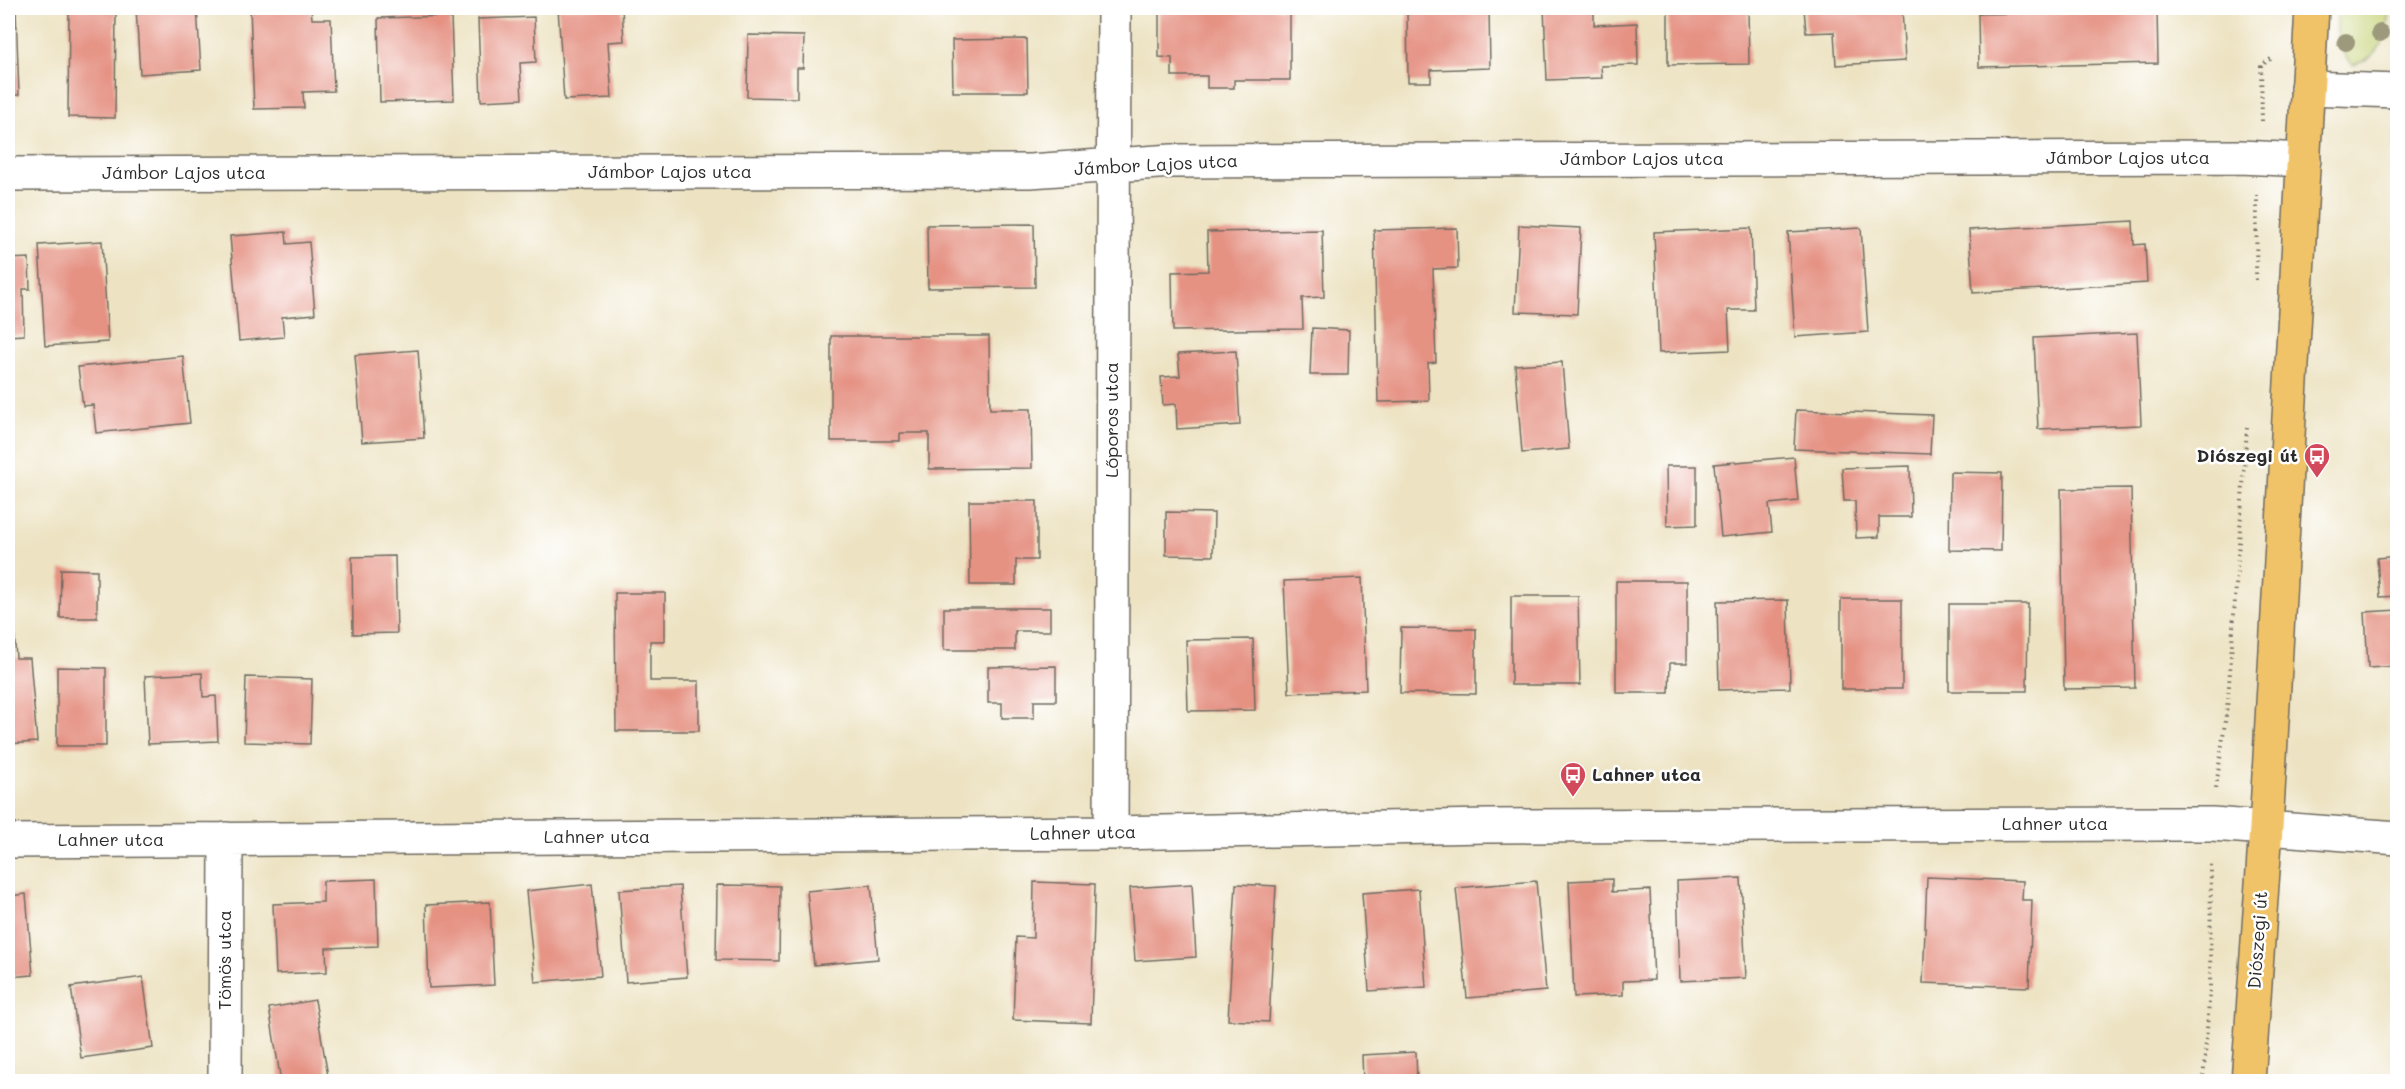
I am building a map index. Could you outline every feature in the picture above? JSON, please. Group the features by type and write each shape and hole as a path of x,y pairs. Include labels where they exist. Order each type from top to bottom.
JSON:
{"main road":[{"name":"Diószegi út","path":"2248,1082 2266,828 2312,8"}],"street":[{"name":"Lőporos utca","path":"1111,833 1114,8"},
{"path":"2307,88 2397,91"},
{"name":"Jámbor Lajos utca","path":"8,174 1030,171 1172,160 2258,157 2304,160"},
{"name":"Lahner utca","path":"8,841 1111,833 1487,826 2212,824 2397,838"},
{"name":"Tömös utca","path":"225,1082 226,839"}],"path":[{"path":"2256,286 2258,157 2262,120 2261,65 2276,56"},
{"path":"2203,1082 2210,989 2212,824 2228,700 2247,427"}],"green space":[{"path":"2337,8 2389,8 2382,44 2371,56 2353,65 2340,46 2337,31"}],"building":[{"path":"69,8 116,8 115,118 68,117"},
{"path":"136,8 197,8 201,70 140,74"},
{"path":"250,8 311,8 312,19 331,19 334,91 303,92 304,108 254,109"},
{"path":"558,8 622,8 624,41 608,42 612,98 564,100"},
{"path":"1159,8 1290,8 1290,80 1234,80 1234,88 1207,88 1207,76 1172,76 1172,58 1159,57"},
{"path":"1407,8 1489,8 1490,68 1431,70 1431,82 1408,82"},
{"path":"1544,8 1594,8 1594,25 1637,23 1638,65 1601,66 1602,78 1547,80"},
{"path":"1668,8 1748,8 1749,64 1668,65"},
{"path":"1804,8 1902,8 1905,61 1836,65 1834,32 1806,33"},
{"path":"2088,8 2157,8 2158,63 1979,67 1978,14 2088,12"},
{"path":"16,10 19,95 8,95 8,11"},
{"path":"451,16 454,100 380,102 378,18"},
{"path":"534,17 536,62 520,63 522,99 481,101 478,19"},
{"path":"748,35 804,36 803,68 797,68 797,98 747,97"},
{"path":"1027,39 1028,92 953,92 952,40"},
{"path":"2133,221 2134,245 2145,244 2147,283 1973,293 1969,230"},
{"path":"1034,224 1035,287 928,288 927,225"},
{"path":"1519,225 1581,228 1577,314 1515,312"},
{"path":"1457,228 1458,268 1433,269 1436,362 1428,363 1429,401 1378,402 1374,230"},
{"path":"1751,228 1754,310 1728,310 1730,350 1659,353 1654,232"},
{"path":"1861,228 1868,332 1795,337 1788,232"},
{"path":"1322,230 1324,297 1302,298 1303,329 1173,331 1172,272 1208,271 1207,232"},
{"path":"286,232 287,244 309,242 315,314 282,317 284,337 239,341 230,236"},
{"path":"102,241 108,342 45,346 39,245"},
{"path":"29,258 30,289 23,289 24,335 8,336 8,259"},
{"path":"1312,328 1349,330 1348,375 1310,375"},
{"path":"2137,333 2141,425 2038,429 2034,338"},
{"path":"831,336 989,336 990,409 1031,409 1032,468 929,469 929,433 900,433 900,441 831,441"},
{"path":"418,350 424,438 362,442 355,355"},
{"path":"1236,351 1240,425 1177,429 1176,404 1163,405 1161,377 1180,376 1178,354"},
{"path":"183,356 190,423 96,433 93,405 83,406 78,367"},
{"path":"1562,362 1569,449 1522,453 1515,365"},
{"path":"1796,410 1932,415 1930,454 1794,449"},
{"path":"1794,457 1798,501 1769,504 1772,532 1721,537 1714,464"},
{"path":"1666,466 1697,466 1697,525 1667,526"},
{"path":"1910,466 1911,517 1879,517 1879,537 1856,538 1855,501 1844,501 1842,468"},
{"path":"1950,472 2002,473 2001,551 1949,550"},
{"path":"2131,488 2135,688 2064,689 2061,489"},
{"path":"969,501 1037,501 1037,560 1016,560 1016,585 970,585"},
{"path":"1166,512 1214,513 1213,556 1166,555"},
{"path":"395,556 397,633 353,634 352,557"},
{"path":"2398,556 2398,596 2380,597 2377,558"},
{"path":"61,569 97,570 97,618 60,618"},
{"path":"1362,578 1366,690 1289,693 1284,581"},
{"path":"1616,581 1687,581 1687,663 1670,663 1669,693 1616,693"},
{"path":"615,593 665,593 665,641 650,641 650,681 699,681 699,731 616,731"},
{"path":"1511,596 1578,596 1580,685 1511,685"},
{"path":"1841,599 1902,599 1902,689 1841,689"},
{"path":"8,600 12,600 16,658 30,658 37,742 8,744"},
{"path":"1788,600 1790,688 1719,690 1717,601"},
{"path":"1949,604 2028,604 2027,691 1949,691"},
{"path":"944,608 1050,608 1050,631 1015,631 1015,650 944,650"},
{"path":"2398,610 2398,666 2368,668 2365,612"},
{"path":"1401,628 1476,629 1476,694 1400,693"},
{"path":"1253,639 1255,710 1188,711 1186,640"},
{"path":"1056,666 1056,701 1034,701 1034,718 1002,718 1002,703 988,703 988,667"},
{"path":"57,667 106,668 106,746 57,746"},
{"path":"202,673 203,697 216,696 218,741 148,744 145,676"},
{"path":"246,677 312,679 310,744 244,742"},
{"path":"1927,877 2023,881 2022,900 2032,900 2029,987 1923,983"},
{"path":"1741,878 1746,978 1680,981 1677,881"},
{"path":"376,879 378,946 326,948 327,972 276,974 273,904 323,902 323,881"},
{"path":"1612,879 1612,892 1650,890 1654,980 1623,981 1623,995 1574,997 1569,881"},
{"path":"1536,881 1546,991 1467,998 1456,888"},
{"path":"1034,882 1095,884 1091,1023 1013,1020 1016,937 1033,938"},
{"path":"592,884 601,976 535,982 526,891"},
{"path":"1192,884 1196,957 1135,961 1130,888"},
{"path":"1236,884 1276,886 1269,1022 1228,1020"},
{"path":"717,885 780,886 779,961 716,960"},
{"path":"871,885 878,959 814,965 807,891"},
{"path":"680,886 687,977 626,982 619,890"},
{"path":"1419,889 1426,987 1369,991 1362,893"},
{"path":"26,894 33,975 8,977 8,896"},
{"path":"490,902 494,985 429,988 426,905"},
{"path":"143,977 153,1048 81,1058 71,987"},
{"path":"315,1000 329,1082 281,1082 269,1008"},
{"path":"1416,1052 1417,1082 1363,1082 1362,1055"}],"place":[{"name":"Diószegi út","path":"2317,479"},
{"name":"Lahner utca","path":"1573,798"}]}
